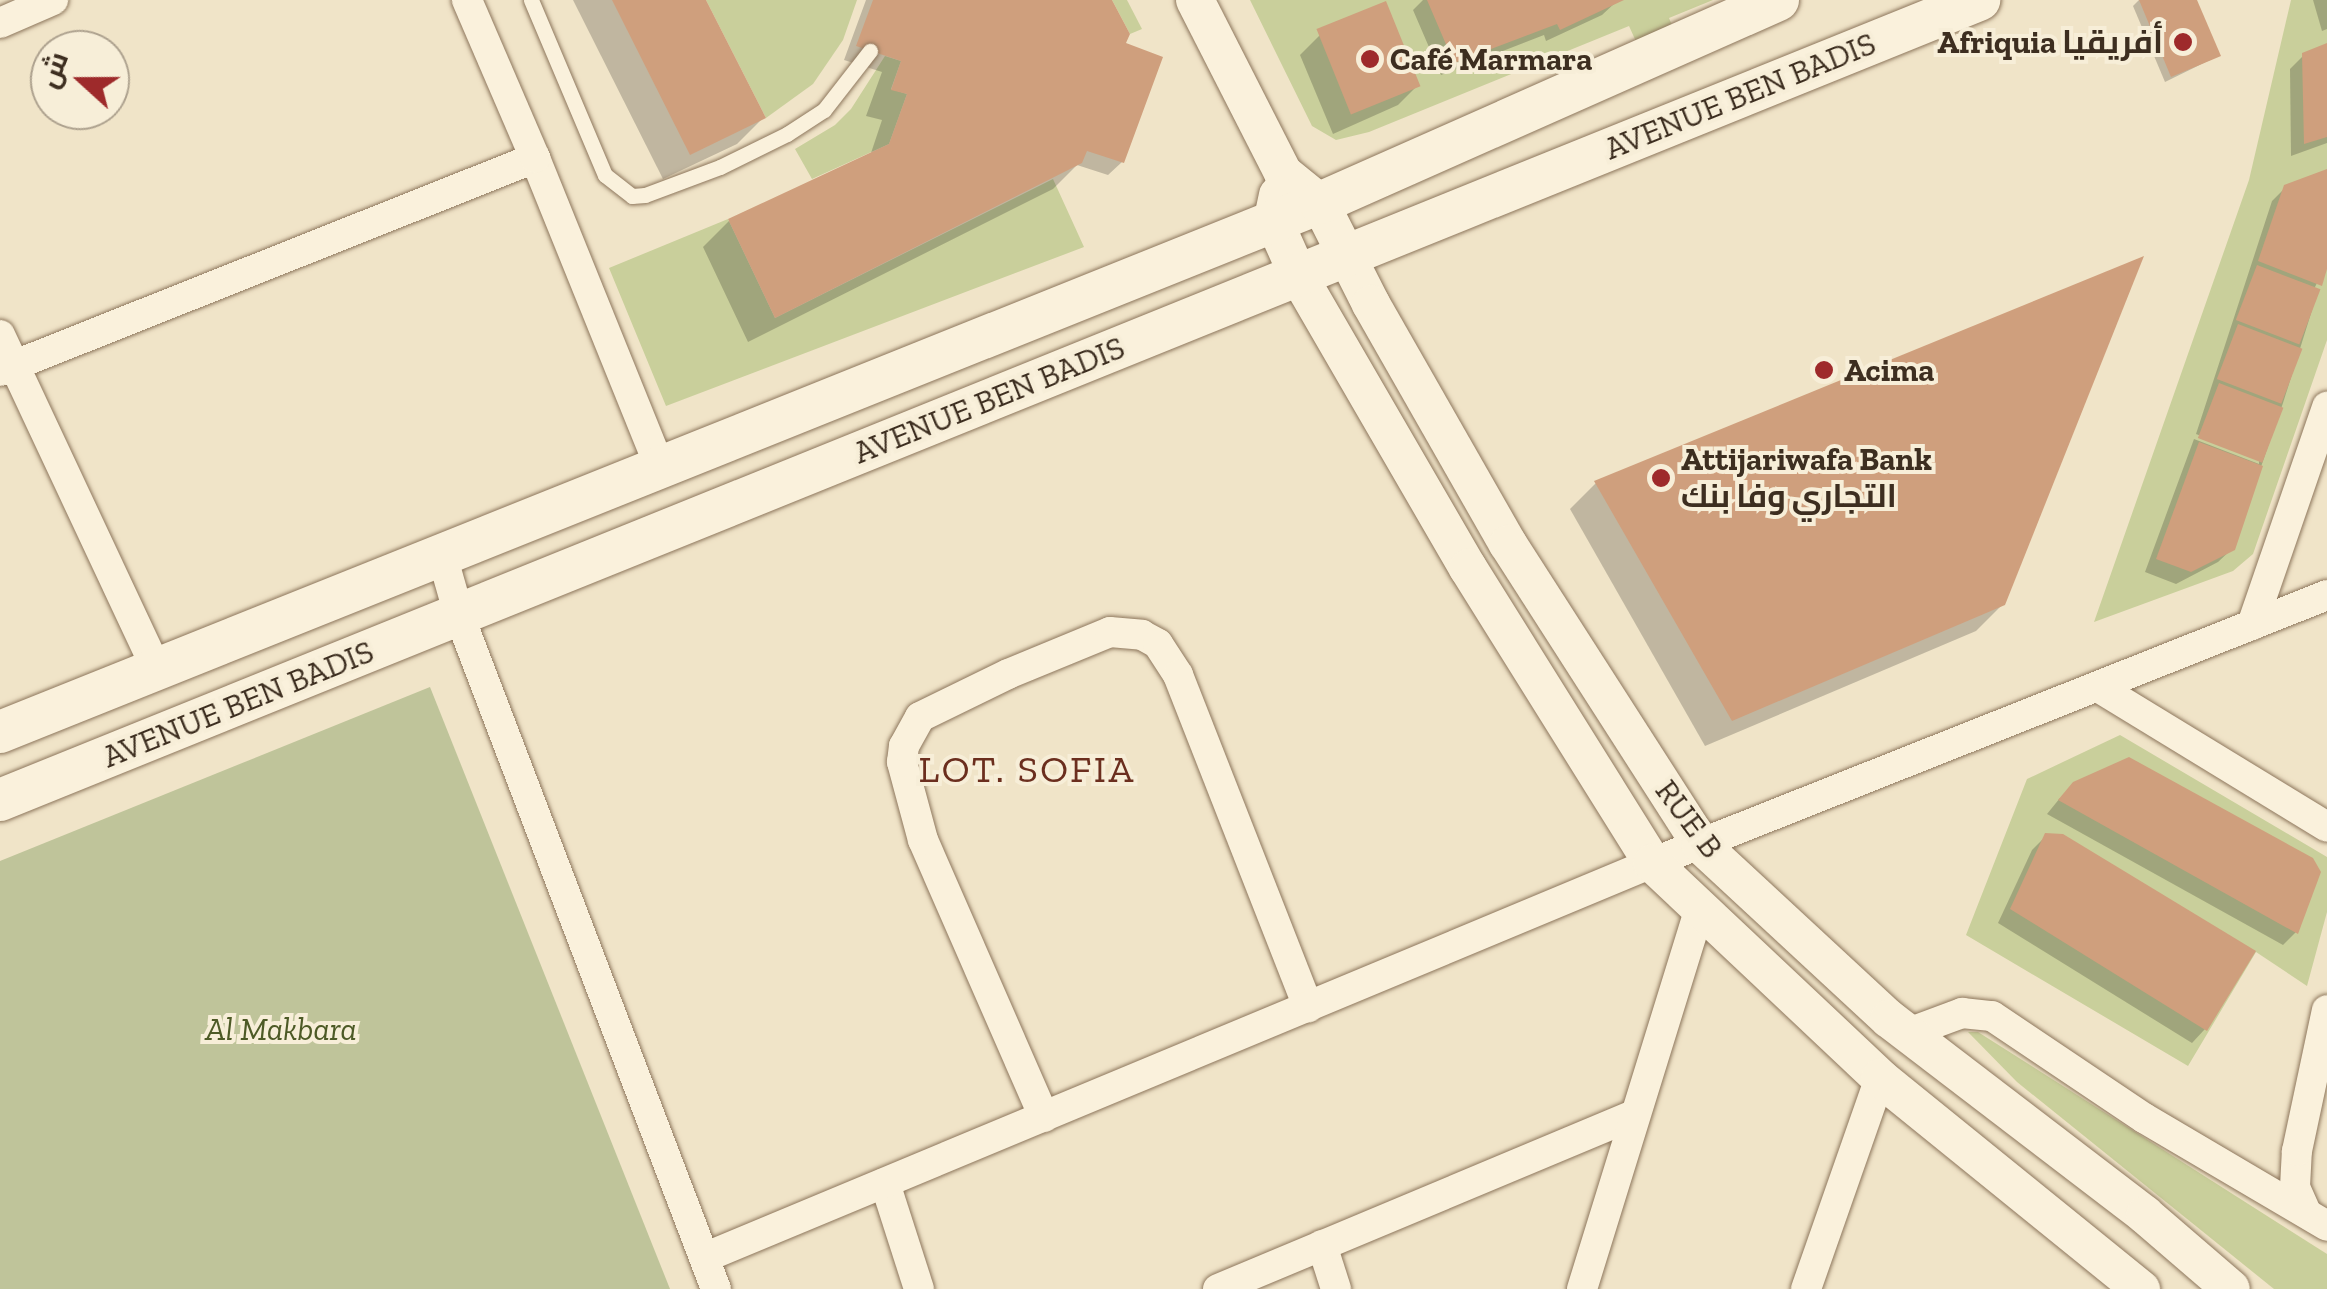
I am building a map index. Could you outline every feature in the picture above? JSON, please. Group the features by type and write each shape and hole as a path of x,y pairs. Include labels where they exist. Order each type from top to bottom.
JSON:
{"main road":[{"name":"AVENUE BEN BADIS","path":"0,732 659,464 1320,203 1778,0"},
{"name":"AVENUE BEN BADIS","path":"0,800 1979,0"}],"street":[{"path":"0,22 53,0"},
{"path":"467,0 659,464"},
{"path":"1194,0 1283,173 1320,203"},
{"path":"7,368 535,158"},
{"path":"1273,219 1283,173"},
{"name":"RUE B","path":"1320,203 1508,544 1701,845 1908,1033 2144,1216 2231,1289"},
{"name":"RUE B","path":"1273,219 1298,275 1468,568 1652,864 1880,1078 2141,1289"},
{"path":"0,335 7,368 157,670"},
{"path":"2252,625 2327,407"},
{"path":"442,555 459,614 716,1289"},
{"path":"706,1258 1652,864 2327,595"},
{"path":"1044,1116 923,840 902,762 904,746 920,717 1008,674 1110,632 1142,634 1158,644 1178,675 1308,1007"},
{"path":"2098,687 2327,827"},
{"path":"1582,1289 1698,911"},
{"path":"2316,1219 2295,1187 2297,1151 2327,1010"},
{"path":"1908,1033 1962,1012 1992,1016 2144,1118 2316,1219"},
{"path":"1806,1289 1880,1078"},
{"path":"1218,1289 1634,1115"},
{"path":"885,1183 919,1289"},
{"path":"1322,1245 1336,1289"}],"lane":[{"path":"530,0 605,175 632,196 645,195 720,167 787,134 824,110 870,51"}],"green space":[{"path":"706,0 857,0 843,40 813,84 766,118"},
{"path":"1112,0 1127,0 1142,29 1130,34"},
{"path":"1250,0 1713,0 1669,18 1679,42 1643,57 1629,26 1369,132 1336,140 1312,126"},
{"path":"2291,0 2327,0 2327,340 2253,554 2233,571 2094,622 2249,180"},
{"path":"885,56 901,61 891,89 907,94 889,144 812,179 795,149 835,125 851,109"},
{"path":"1053,179 1084,247 666,406 609,268 728,219 775,318"},
{"name":"Al Makbara","path":"430,687 670,1289 0,1289 0,861"},
{"path":"2120,735 2327,857 2327,912 2307,986 2256,952 2188,1066 1966,935 2027,779"},
{"path":"1968,1032 1978,1032 2327,1254 2327,1289 2274,1289 2017,1082"}],"building":[{"path":"612,0 706,0 766,118 690,155"},
{"path":"873,0 1112,0 1130,34 1126,43 1163,57 1124,163 1087,151 1082,163 775,318 728,219 889,144 907,94 891,90 901,61 856,46"},
{"path":"1427,0 1624,0 1560,30 1557,24 1454,63"},
{"path":"2139,0 2197,0 2221,56 2171,77"},
{"name":"Café Marmara","path":"1386,1 1420,86 1351,114 1316,29"},
{"path":"2327,43 2327,137 2304,144 2302,53"},
{"path":"2327,169 2327,269 2322,286 2258,261 2284,185"},
{"path":"2144,256 2005,605 1732,721 1594,481"},
{"path":"2257,265 2320,289 2299,344 2236,320"},
{"path":"2238,324 2302,349 2281,404 2217,379"},
{"path":"2219,383 2283,408 2262,463 2198,438"},
{"path":"2199,442 2263,466 2235,550 2191,572 2156,559"},
{"path":"2129,757 2313,858 2321,872 2298,934 2058,800 2073,782"},
{"path":"2045,833 2063,834 2256,951 2207,1031 2010,909"}],"place":[{"name":"Afriquia أفريقيا","path":"2183,42"},
{"name":"Café Marmara","path":"1370,59"},
{"name":"Acima","path":"1824,370"},
{"name":"Attijariwafa Bank التجاري وفا بنك","path":"1661,478"}],"district":[{"name":"LOT. SOFIA","path":"1027,770"}]}
